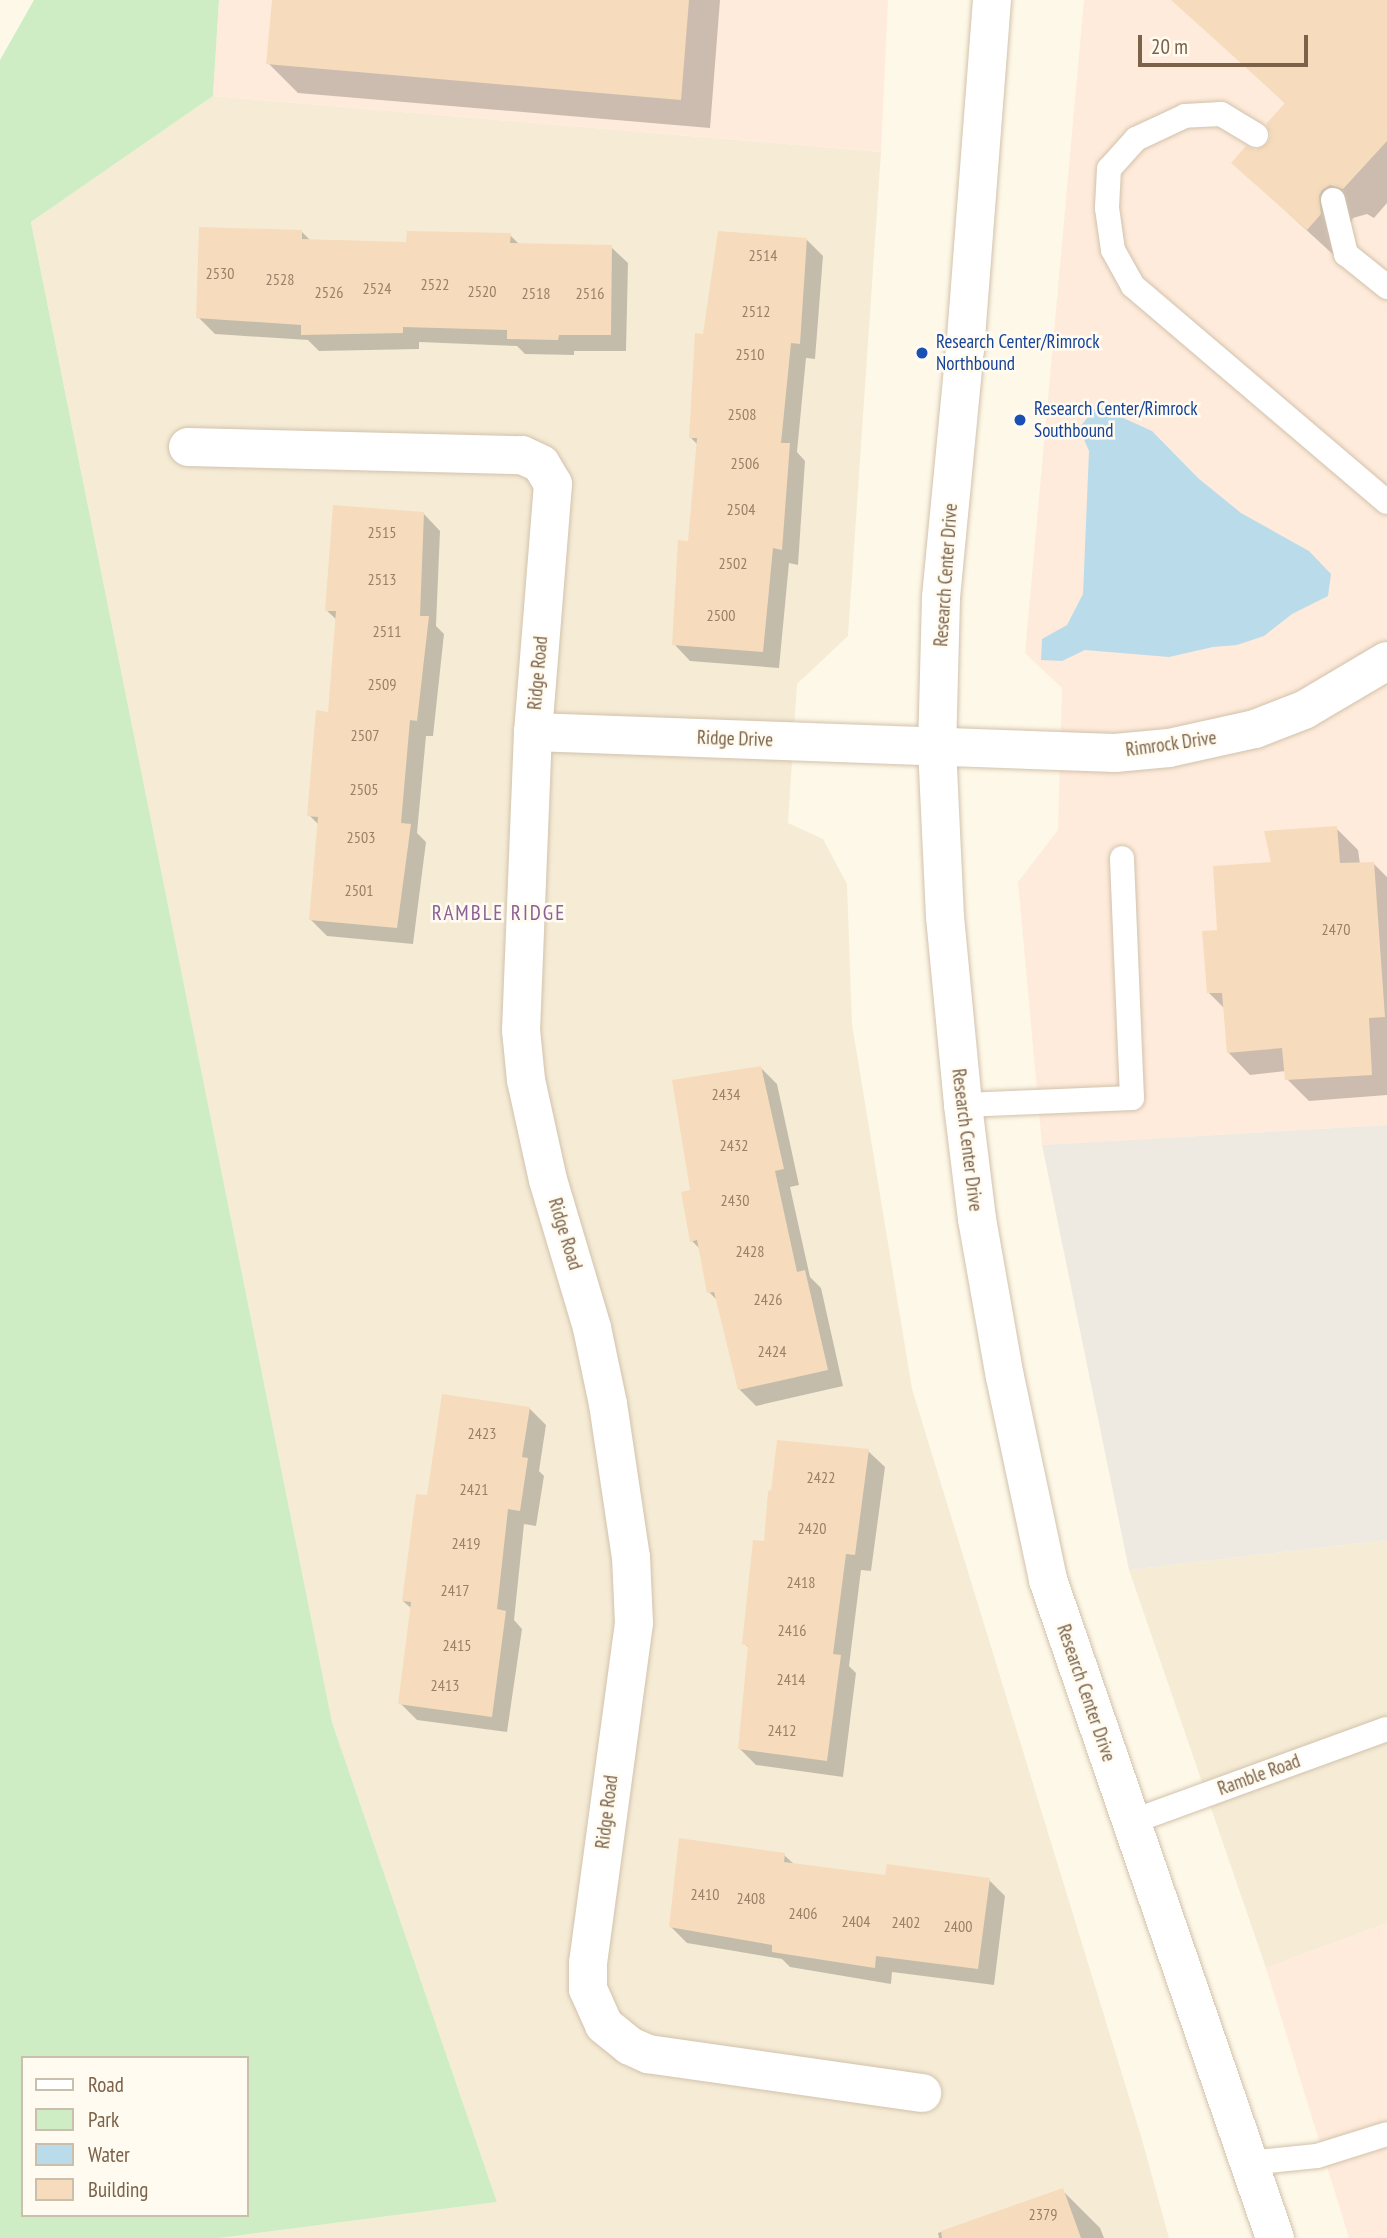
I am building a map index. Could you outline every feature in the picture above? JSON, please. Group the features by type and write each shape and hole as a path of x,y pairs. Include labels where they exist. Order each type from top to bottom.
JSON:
{"street":[{"name":"Research Center Drive","path":"992,0 968,321 941,598 937,747 945,917 977,1219 1005,1377 1048,1580 1275,2238"},
{"name":"Ridge Road","path":"188,447 522,455 541,464 553,484 554,498 533,732 521,1030 526,1080 548,1180 592,1328 608,1404 631,1557 634,1606 631,1657 616,1739 588,1964 589,1989 604,2025 630,2046 648,2054 922,2093"},
{"name":"Rimrock Drive","path":"937,747 1115,752 1203,742 1255,729 1304,710 1387,661"},
{"name":"Ridge Drive","path":"533,732 937,747"}],"lane":[{"path":"1256,135 1221,114 1185,116 1136,139 1109,169 1107,208 1113,250 1133,286 1387,502"},
{"path":"1334,201 1346,254 1387,287"},
{"path":"963,1105 1132,1098 1122,858"},
{"name":"Ramble Road","path":"1131,1822 1387,1729"},
{"path":"1250,2163 1317,2156 1387,2134"}],"shaded area":[{"path":"219,0 888,0 881,152 213,96"},
{"path":"1084,0 1387,0 1387,1125 1042,1145 1018,882 1058,830 1062,688 1025,653"},
{"path":"213,96 881,152 848,636 797,684 788,823 823,839 847,884 852,1024 912,1389 1141,2136 1169,2238 220,2238 497,2202 332,1722 31,222"},
{"path":"1387,1125 1387,1540 1129,1570 1042,1145"},
{"path":"1387,1540 1387,1923 1266,1968 1129,1570"},
{"path":"1387,1923 1387,2238 1349,2238 1266,1968"}],"green space":[{"path":"34,0 219,0 213,96 31,222 332,1722 497,2202 220,2238 0,2238 0,60"}],"water":[{"path":"1097,406 1152,431 1198,478 1241,513 1309,551 1331,574 1328,596 1292,614 1264,636 1237,645 1213,647 1169,657 1085,650 1062,661 1041,660 1042,639 1067,625 1083,594 1089,451 1079,428"}],"building":[{"path":"272,0 689,0 681,100 266,64"},
{"path":"1171,0 1387,0 1387,141 1343,189 1330,185 1322,190 1319,196 1321,214 1307,230 1231,163 1246,146 1256,150 1268,143 1271,135 1266,124 1285,103"},
{"path":"199,227 302,230 302,239 406,242 407,231 511,233 510,243 612,245 611,335 559,335 558,340 507,339 507,330 403,327 403,333 301,335 301,325 196,318"},
{"path":"718,231 807,238 800,344 791,343 781,443 790,443 782,550 773,548 763,652 672,645 678,540 688,541 697,438 689,438 695,333 703,334"},
{"path":"333,505 424,512 420,616 429,616 417,721 410,720 401,823 411,824 397,928 309,920 318,817 307,816 316,710 328,712 336,611 325,611"},
{"path":"1337,826 1340,863 1374,862 1385,1017 1369,1018 1372,1075 1285,1080 1282,1048 1227,1053 1222,993 1207,993 1202,931 1217,930 1213,866 1271,862 1264,831"},
{"path":"761,1066 784,1169 775,1171 797,1272 805,1270 828,1370 738,1390 714,1292 707,1293 697,1240 690,1242 681,1192 690,1190 672,1080"},
{"path":"442,1394 530,1407 522,1457 528,1458 520,1511 508,1509 497,1609 506,1611 492,1717 398,1704 411,1602 402,1601 416,1494 427,1495"},
{"path":"777,1440 869,1449 855,1555 846,1554 833,1654 841,1655 827,1761 738,1749 748,1646 742,1644 753,1540 764,1541 768,1491 771,1490"},
{"path":"679,1838 785,1853 784,1862 885,1875 887,1864 990,1878 978,1969 876,1956 875,1968 772,1952 772,1945 669,1927"},
{"path":"1063,2188 1081,2238 942,2238 941,2231"}],"place":[{"name":"Research Center/Rimrock Northbound","path":"922,353"},
{"name":"Research Center/Rimrock Southbound","path":"1020,420"}],"district":[{"name":"RAMBLE RIDGE","path":"499,913"}]}
